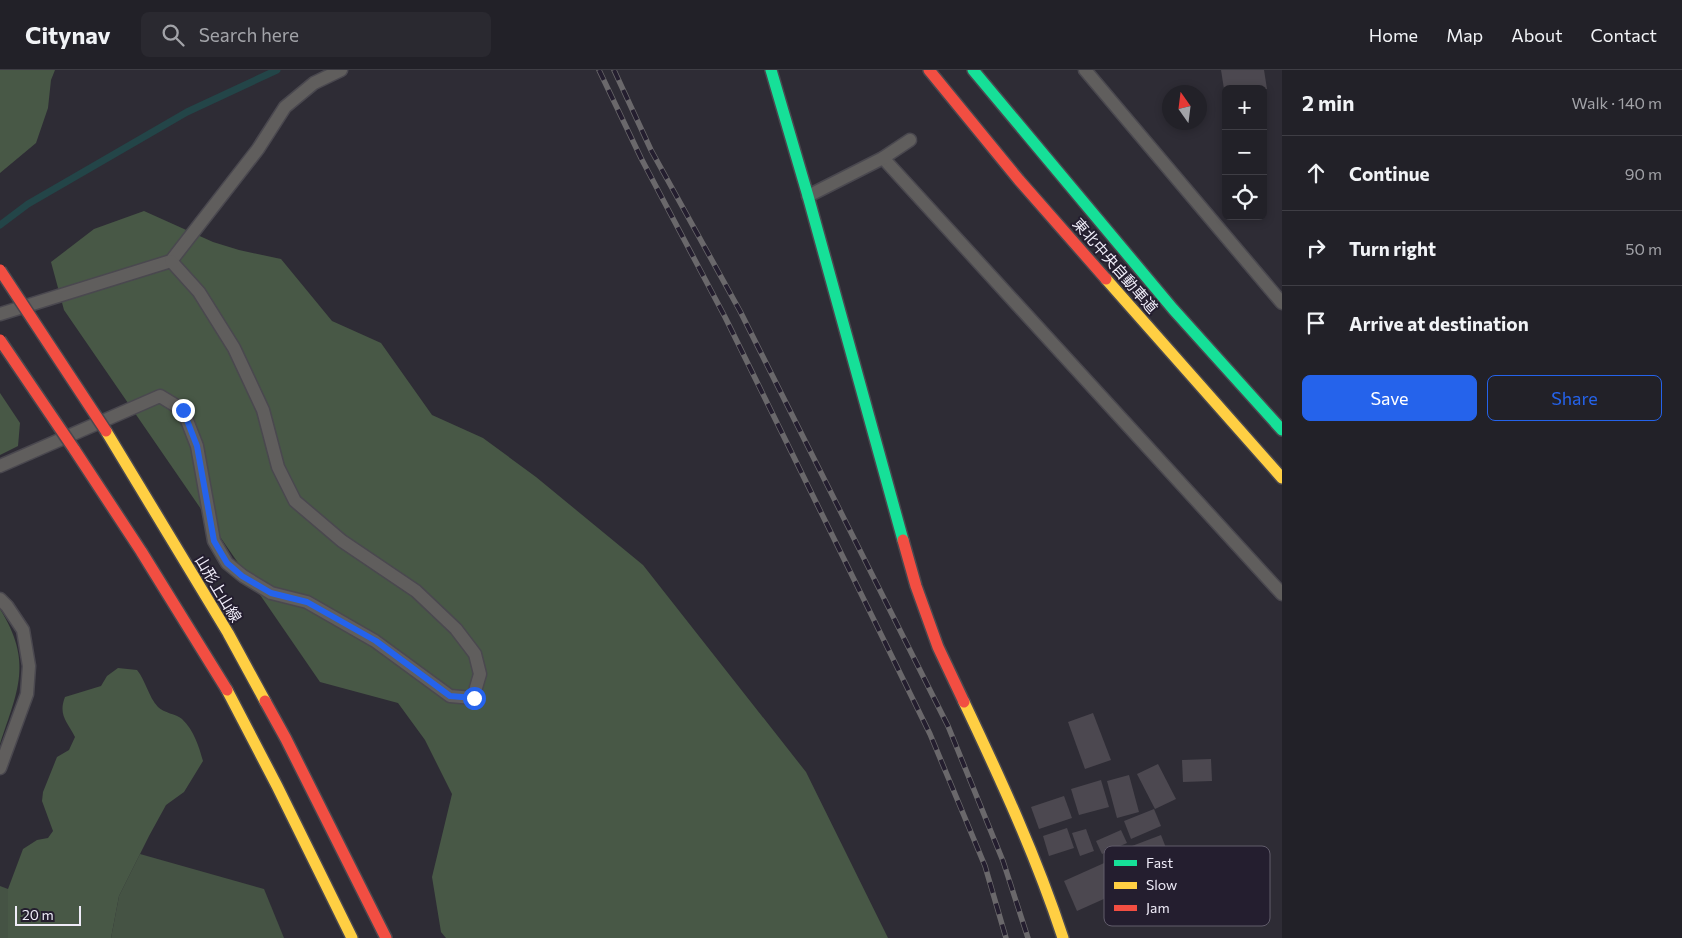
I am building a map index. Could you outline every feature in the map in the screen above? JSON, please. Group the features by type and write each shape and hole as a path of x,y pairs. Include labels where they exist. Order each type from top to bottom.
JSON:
{"main road":[{"path":"771,70 808,196 916,586 938,647 974,719 1045,884 1062,938"},
{"name":"東北中央自動車道","path":"930,70 1019,180 1282,478"},
{"name":"東北中央自動車道","path":"973,70 1173,310 1282,430"},
{"name":"山形上山線","path":"0,270 106,431 228,633 286,739 386,938"},
{"path":"0,340 142,550 221,678 352,938"}],"lane":[{"path":"0,314 171,261 258,149 286,107 314,83 341,70"},
{"path":"1086,70 1282,303"},
{"path":"808,196 883,158 910,140"},
{"path":"883,158 1282,594"},
{"path":"0,466 160,396 183,410 197,446 214,541 227,563 242,576 271,593 307,602 376,641 450,696 474,698 480,674 475,654 456,629 416,592 342,541 294,500 278,467 264,410 234,348 199,292 171,261"},
{"path":"0,599 23,630 30,666 27,694 0,768"}],"green space":[{"path":"0,70 55,70 51,80 48,108 36,143 0,173"},
{"path":"144,211 213,242 281,259 332,321 381,343 432,415 483,438 536,477 643,565 806,772 888,938 446,938 441,932 432,877 452,794 425,740 398,703 320,682 64,310 51,262 94,229"},
{"path":"0,393 20,423 18,446 0,455"},
{"path":"0,609 16,645 19,676 17,692 0,744"},
{"path":"118,668 137,670 158,707 179,717 186,723 196,739 203,761 184,792 166,805 149,836 119,896 111,938 8,938 8,889 23,849 37,840 48,838 53,831 42,801 43,792 57,757 69,750 75,737 66,722 62,709 65,697 101,686 107,676"},
{"path":"140,854 264,889 284,938 111,938 119,896"},
{"path":"0,886 8,889 8,938 0,938"}],"building":[{"path":"1221,70 1264,70 1266,85 1223,85"},
{"path":"1093,713 1111,760 1085,769 1068,722"},
{"path":"1211,759 1212,781 1183,782 1182,760"},
{"path":"1158,764 1176,799 1155,809 1137,774"},
{"path":"1129,775 1139,812 1117,818 1107,781"},
{"path":"1101,780 1109,807 1079,815 1071,789"},
{"path":"1064,796 1072,818 1039,829 1031,807"},
{"path":"1154,809 1161,826 1131,839 1124,821"},
{"path":"1067,828 1074,848 1049,856 1043,836"},
{"path":"1086,829 1094,851 1080,856 1072,833"},
{"path":"1121,830 1127,843 1120,846 1104,846 1104,853 1102,854 1096,841"},
{"path":"1161,835 1165,846 1132,846"},
{"path":"1104,863 1104,899 1077,911 1064,881"}],"waterway":[{"path":"0,225 28,204 187,112 277,70"}],"railway":[{"path":"599,70 641,158 725,317 930,734 985,866 1006,938"},
{"path":"614,70 651,150 740,311 948,726 1003,861 1028,938"}],"traffic: fast":[{"path":"771,70 808,196 903,540"},
{"path":"973,70 1173,309 1282,430"}],"traffic: slow":[{"path":"1106,279 1282,478"},
{"path":"106,431 228,633 265,701"},
{"path":"227,690 352,938"},
{"path":"964,702 1030,848 1063,938"}],"traffic: jam":[{"path":"929,70 1019,180 1106,279"},
{"path":"0,270 106,431"},
{"path":"0,340 74,449"},
{"path":"74,449 141,551 227,690"},
{"path":"903,540 916,586 938,647 964,702"},
{"path":"265,701 386,938"}],"route":[{"path":"183,410 197,446 214,541 227,563 242,576 271,593 307,602 376,641 450,696 474,698"}]}
